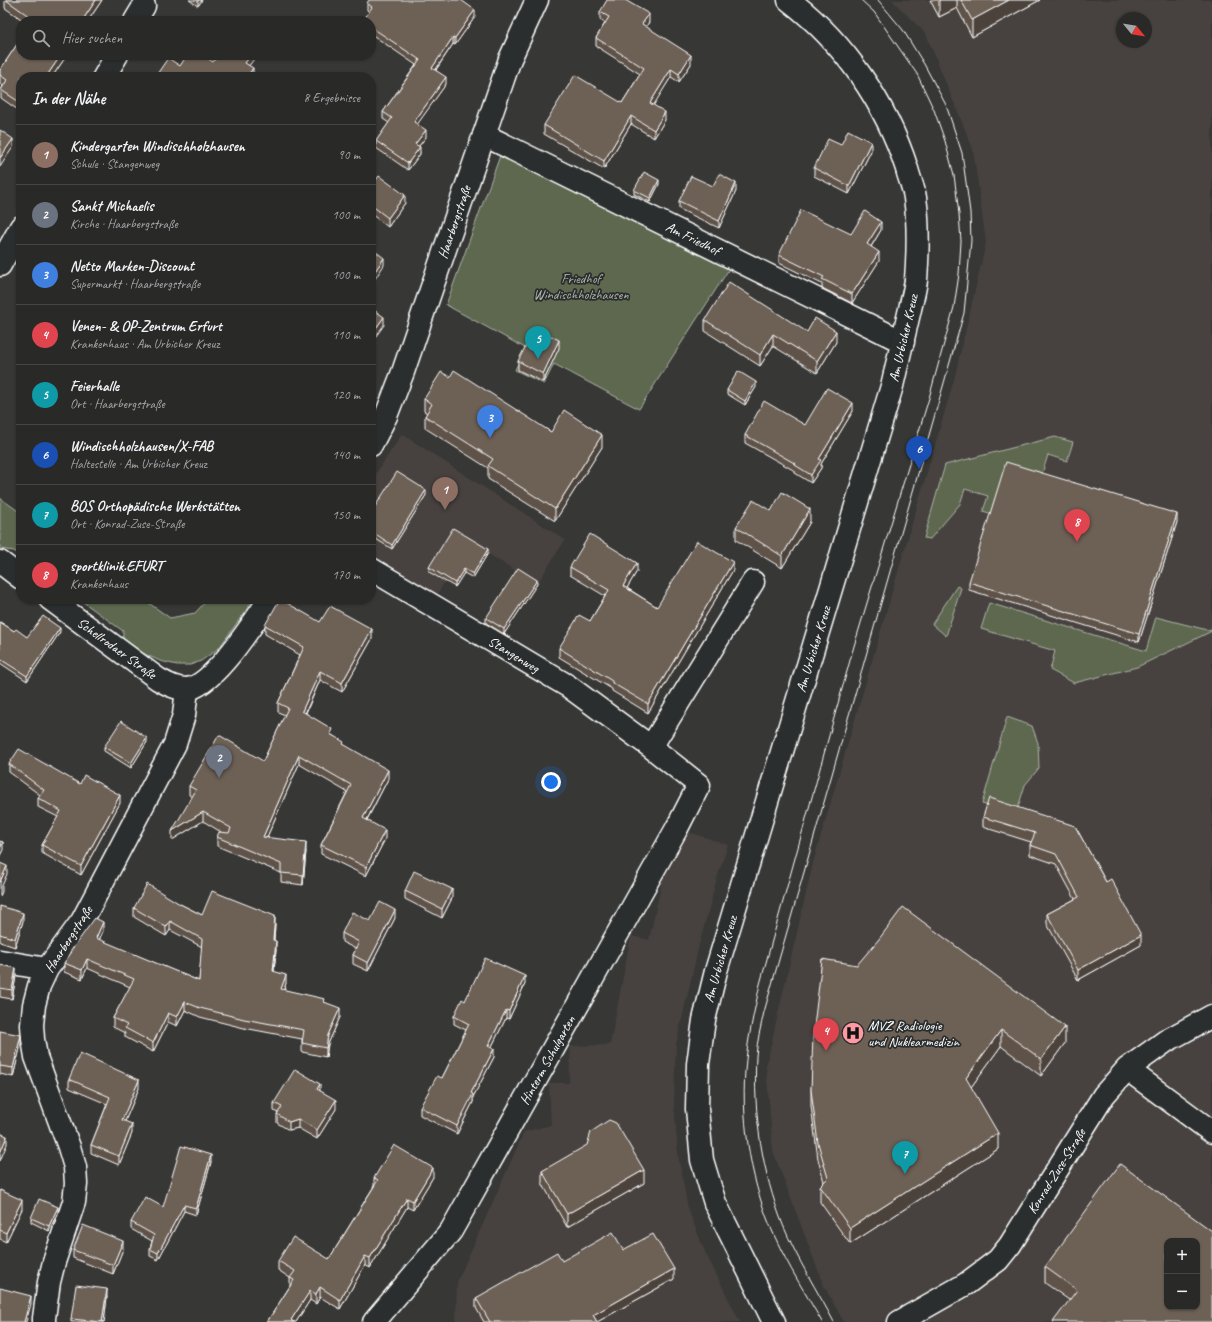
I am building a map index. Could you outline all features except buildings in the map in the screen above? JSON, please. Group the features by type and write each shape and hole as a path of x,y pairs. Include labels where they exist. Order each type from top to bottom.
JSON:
{"street":[{"name":"Haarbergstraße","path":"376,435 386,416 403,372 510,59 536,0"},
{"name":"Am Urbicher Kreuz","path":"774,1322 715,1202 702,1160 697,1109 699,1057 704,1020 716,971 890,393 916,281 917,235 915,197 904,160 889,122 865,81 835,43 801,9 789,0"},
{"path":"107,72 114,60"},
{"name":"Am Friedhof","path":"484,135 903,342"},
{"path":"0,265 16,236"},
{"path":"0,562 16,574"},
{"name":"Stangenweg","path":"376,572 568,686 651,747 699,785"},
{"path":"651,747 753,582"},
{"name":"Schellrodaer Straße","path":"57,604 158,679 174,687 187,689"},
{"path":"187,689 199,685 222,665 266,604"},
{"name":"Haarbergstraße","path":"44,1322 49,1282 74,1202 76,1184 75,1167 71,1154 36,1057 32,1025 34,1005 39,986 47,969 82,921 175,744 184,716 187,689"},
{"name":"Hinterm Schulgarten","path":"374,1322 451,1231 677,828 699,785"},
{"path":"0,961 47,969"},
{"name":"Konrad-Zuse-Straße","path":"899,1322 966,1284 998,1260 1010,1245 1104,1095 1126,1069 1166,1041 1212,1016"},
{"path":"1126,1069 1212,1132"}],"shaded area":[{"path":"892,0 1212,0 1212,1322 844,1322 824,1286 773,1151 766,1066 813,863 954,380 986,243 973,149 926,34"},
{"path":"402,434 565,540 537,584 469,542 436,596 376,560 376,473"},
{"path":"689,832 728,845 717,878 698,949 676,1045 674,1103 678,1155 688,1209 705,1252 740,1322 456,1322 457,1282 524,1132 551,1125 549,1083 569,1083 571,1046 610,1045 631,936 649,940 664,872"}],"green space":[{"name":"Friedhof Windischholzhausen","path":"501,153 729,269 639,409 554,364 544,384 515,370 525,348 446,305"},
{"path":"1055,437 1073,442 1067,461 1048,455 1040,480 992,514 983,511 988,496 965,489 960,504 930,539 924,538 945,465"},
{"path":"0,498 16,509 16,552 0,549"},
{"path":"957,586 961,588 946,636 932,624"},
{"path":"989,603 1146,651 1156,617 1211,631 1212,627 1212,631 1137,667 1074,683 1050,670 1055,651 981,629"},
{"path":"86,604 150,604 170,618 195,613 203,604 250,604 219,648 201,661 190,665 177,665 160,661 140,652 123,641 123,631"},
{"path":"1007,717 1032,726 1038,743 1039,768 1025,785 1016,814 982,804"}],"tram line":[{"path":"822,1322 780,1248 767,1218 754,1177 745,1113 744,1092 747,1049 760,984 854,646 929,398 954,307 959,274 961,241 954,175 945,141 934,110 917,74 874,12 861,0"},
{"path":"834,1322 801,1262 783,1225 764,1164 760,1142 755,1078 759,1034 764,1012 964,313 971,241 970,212 962,153 946,105 924,64 903,30 878,0"}],"place":[{"name":"Feierhalle","path":"538,359"},
{"name":"Netto Marken-Discount","path":"490,438"},
{"name":"Windischholzhausen/X-FAB","path":"919,469"},
{"name":"Kindergarten Windischholzhausen","path":"445,510"},
{"name":"sportklinik.EFURT","path":"1077,542"},
{"name":"Sankt Michaelis","path":"219,778"},
{"name":"MVZ Radiologie und Nuklearmedizin","path":"853,1033"},
{"name":"Venen- & OP-Zentrum Erfurt","path":"826,1051"},
{"name":"BOS Orthopädische Werkstätten","path":"905,1174"}]}
